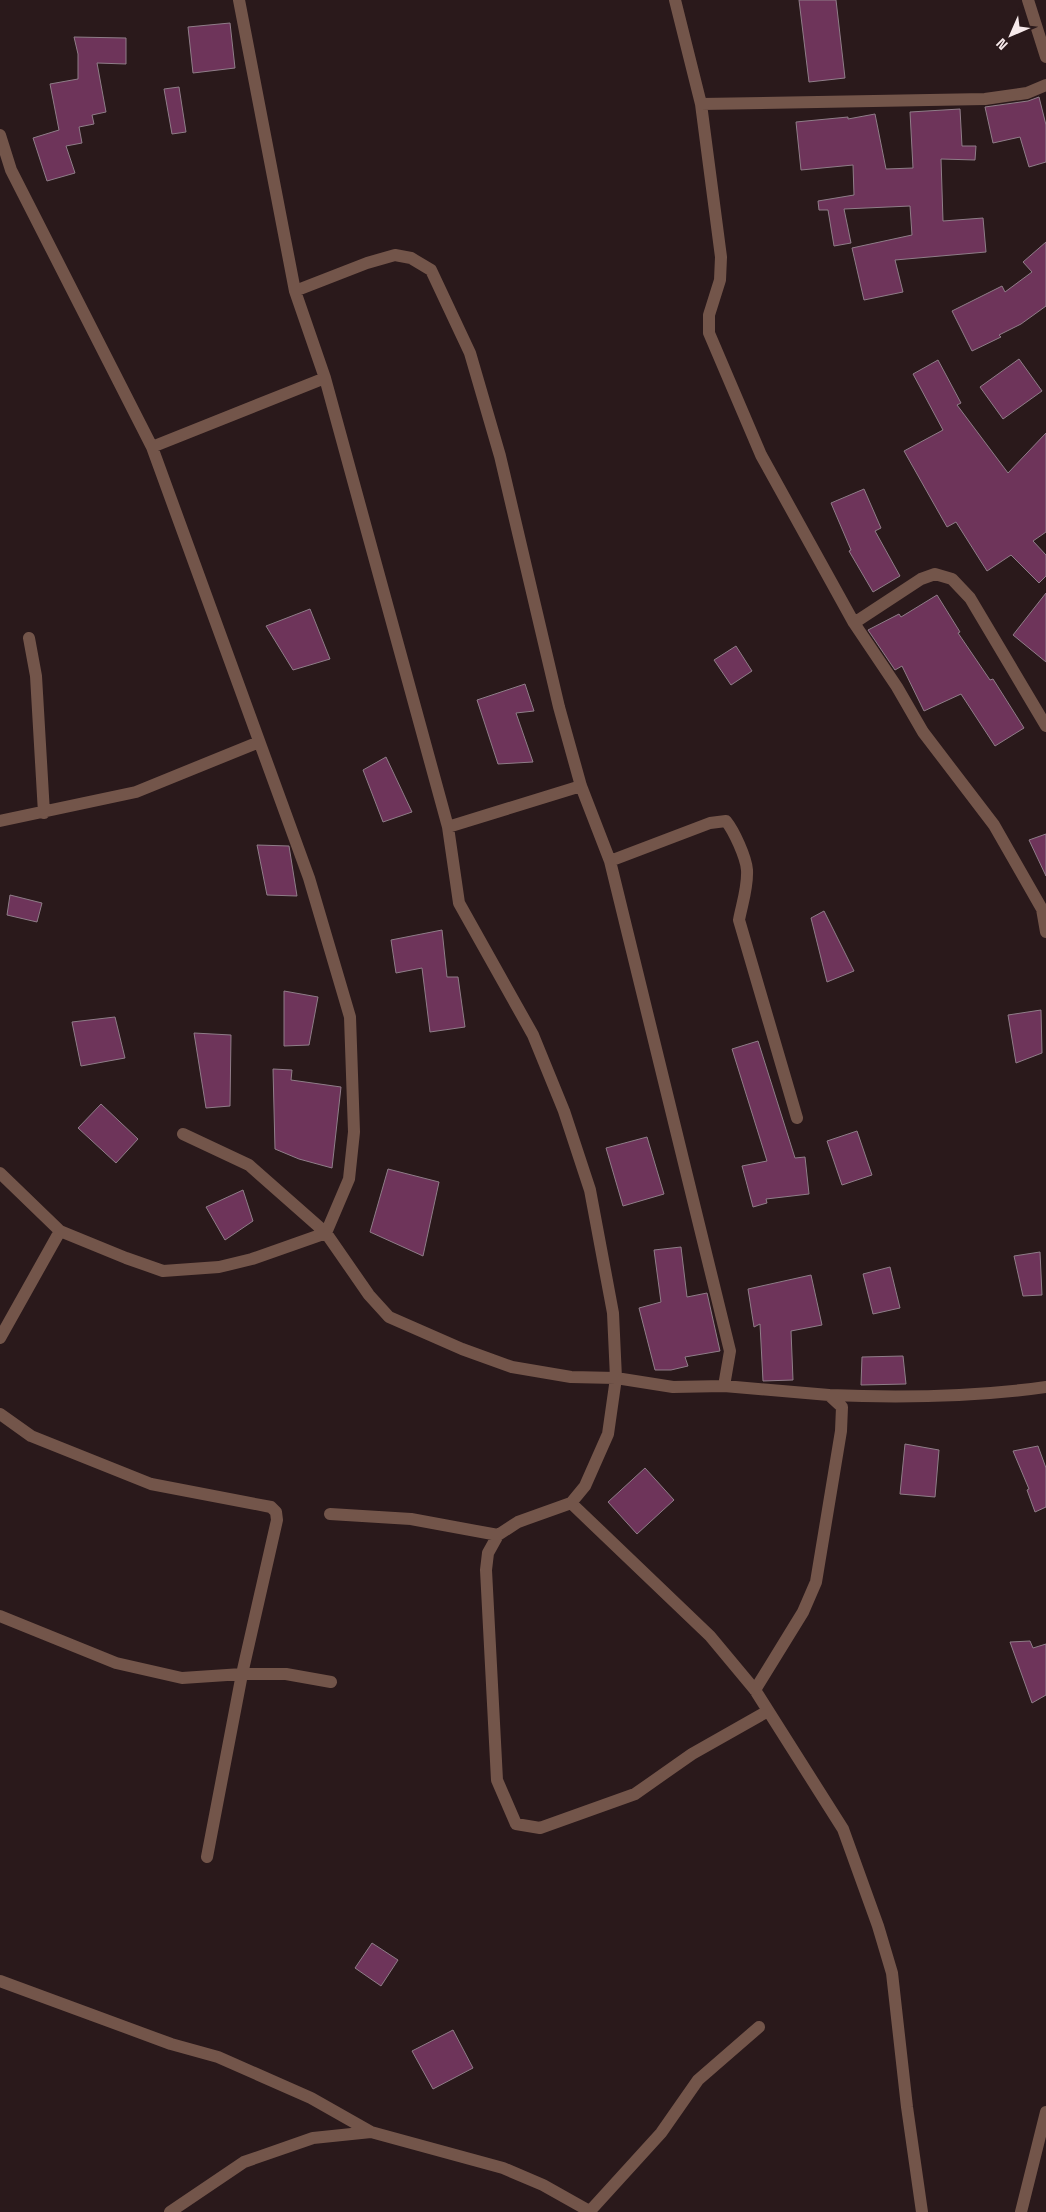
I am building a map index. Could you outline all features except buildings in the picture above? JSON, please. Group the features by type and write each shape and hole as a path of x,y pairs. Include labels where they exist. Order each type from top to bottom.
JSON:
{"street":[{"path":"239,0 296,290 326,378 448,827 459,903 533,1035 564,1110 590,1190 614,1313 616,1378 608,1434 585,1486 571,1503 518,1522 498,1535 488,1553 486,1570 497,1780 516,1824 540,1828 635,1794 692,1754 768,1711"},
{"path":"676,0 701,104 721,257 720,280 709,316 709,333 761,455 854,623 897,687 923,732 994,825 1042,909 1046,932"},
{"path":"1028,0 1046,58"},
{"path":"701,104 985,99 1027,93 1046,85"},
{"path":"0,135 11,170 152,447 309,878 350,1017 354,1132 349,1179 326,1233 252,1259 227,1265 163,1271 60,1232 0,1173"},
{"path":"296,290 367,264 395,256 411,258 431,270 470,353 500,456 559,708 581,786 610,861 730,1351 724,1386"},
{"path":"152,447 326,378"},
{"path":"854,623 921,579 935,574 952,579 970,598 1046,726"},
{"path":"29,638 36,676 44,813"},
{"path":"0,820 44,813 136,792 259,742"},
{"path":"448,827 581,786"},
{"path":"610,861 710,823 726,821 733,830 747,869 745,892 739,920 796,1118"},
{"path":"183,1134 249,1166 326,1233 368,1295 389,1317 462,1349 512,1367 570,1377 616,1378 673,1387 724,1386 829,1395 895,1398 986,1395 1046,1387"},
{"path":"0,1338 60,1232"},
{"path":"755,1690 803,1612 816,1582 841,1431 842,1407 829,1395"},
{"path":"0,1414 32,1436 150,1484 271,1507 276,1512 277,1520 242,1674 206,1857"},
{"path":"571,1503 710,1636 755,1690 843,1829 878,1926 892,1973 907,2106 922,2212"},
{"path":"330,1514 411,1519 498,1535"},
{"path":"0,1616 125,1665 182,1678 242,1674 286,1674 331,1682"},
{"path":"0,1981 171,2044 218,2057 311,2098 370,2132 503,2168 543,2185 590,2212 661,2133 698,2080 758,2027"},
{"path":"1021,2212 1046,2112"},
{"path":"170,2212 244,2162 313,2138 370,2132"}]}
